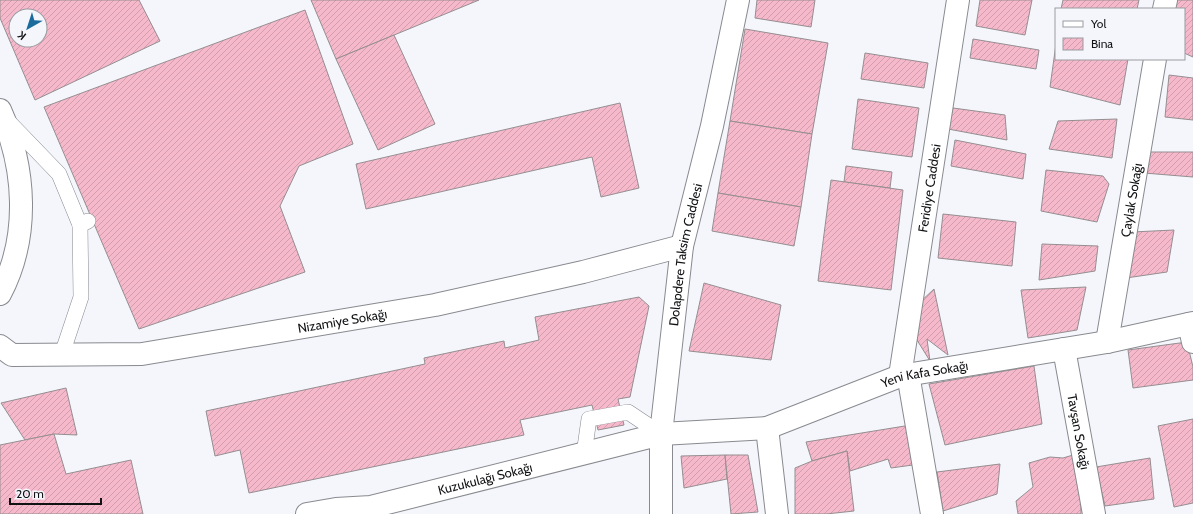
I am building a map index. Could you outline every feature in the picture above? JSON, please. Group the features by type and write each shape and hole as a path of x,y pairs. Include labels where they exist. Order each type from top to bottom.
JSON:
{"street":[{"name":"Dolapdere Taksim Caddesi","path":"661,514 662,434 682,246 712,126 738,0"},
{"name":"Feridiye Caddesi","path":"932,514 904,375 958,0"},
{"name":"Çaylak Sokağı","path":"1107,342 1155,60"},
{"path":"2,113 16,155 22,205 19,240 4,286"},
{"name":"Nizamiye Sokağı","path":"0,346 12,355 142,354 436,305 583,272 682,246"},
{"name":"Yeni Kafa Sokağı","path":"662,434 767,428 904,375 1107,342 1192,330"},
{"name":"Tavşan Sokağı","path":"1064,349 1094,514"},
{"path":"767,428 777,514"},
{"name":"Kuzukulağı Sokağı","path":"307,514 336,509 371,507 662,434"}],"lane":[{"path":"2,113 59,174 84,223 81,297 62,354"},
{"path":"584,454 589,419 606,409 628,412 662,434"}],"building":[{"path":"0,0 139,0 160,41 35,100 13,48 48,48 48,8 8,8 8,37 0,18"},
{"path":"311,0 479,0 336,59"},
{"path":"757,0 815,0 811,27 755,18"},
{"path":"980,0 1032,0 1025,35 976,26"},
{"path":"1063,0 1139,0 1137,8 1061,8"},
{"path":"1177,0 1193,0 1193,57 1185,53 1185,8 1174,8"},
{"path":"305,10 353,144 299,166 280,206 305,272 139,329 44,107"},
{"path":"745,29 828,43 812,134 730,121"},
{"path":"394,35 435,124 378,150 336,59"},
{"path":"973,39 1039,50 1036,69 970,58"},
{"path":"1055,51 1055,60 1128,60 1120,105 1050,87"},
{"path":"865,53 928,63 924,88 861,79"},
{"path":"1169,75 1193,78 1193,120 1165,117"},
{"path":"858,99 919,108 912,157 852,149"},
{"path":"620,103 639,188 601,197 592,157 366,209 356,164"},
{"path":"953,108 1005,115 1007,140 948,129"},
{"path":"1117,119 1112,158 1049,149 1058,121"},
{"path":"730,121 812,134 801,207 718,193"},
{"path":"955,140 1026,154 1023,179 951,166"},
{"path":"1147,152 1193,152 1193,177 1144,173"},
{"path":"846,166 892,172 890,188 844,182"},
{"path":"1046,170 1103,176 1109,184 1097,222 1041,211"},
{"path":"831,180 903,190 891,290 818,281"},
{"path":"718,193 801,207 794,246 712,231"},
{"path":"943,214 1016,222 1012,266 938,258"},
{"path":"1174,230 1167,272 1126,278 1132,232"},
{"path":"1042,244 1098,246 1095,271 1039,280"},
{"path":"704,283 781,305 771,360 689,351"},
{"path":"1086,287 1077,330 1028,338 1021,290"},
{"path":"934,289 948,355 927,339 930,361 912,332 918,304"},
{"path":"639,297 649,306 630,397 618,399 624,425 598,430 592,405 520,420 524,435 249,493 240,450 215,456 206,411 425,364 424,358 504,341 505,348 539,340 535,317"},
{"path":"1187,342 1193,367 1193,380 1133,388 1128,350"},
{"path":"1034,366 1042,424 945,445 929,384"},
{"path":"66,388 77,435 54,434 25,440 1,403"},
{"path":"1193,419 1193,503 1174,507 1158,426"},
{"path":"911,425 920,464 891,468 888,459 850,471 847,451 812,461 806,442"},
{"path":"54,434 66,474 131,460 143,514 0,514 0,445"},
{"path":"847,451 854,511 826,514 795,514 795,468 812,461"},
{"path":"725,455 727,479 684,488 681,456"},
{"path":"725,455 748,455 758,512 731,514"},
{"path":"1073,455 1081,491 1081,514 1018,514 1016,501 1033,487 1029,463 1050,457 1063,458"},
{"path":"1150,458 1154,499 1105,506 1096,467"},
{"path":"1000,464 997,494 943,511 937,472"}]}
